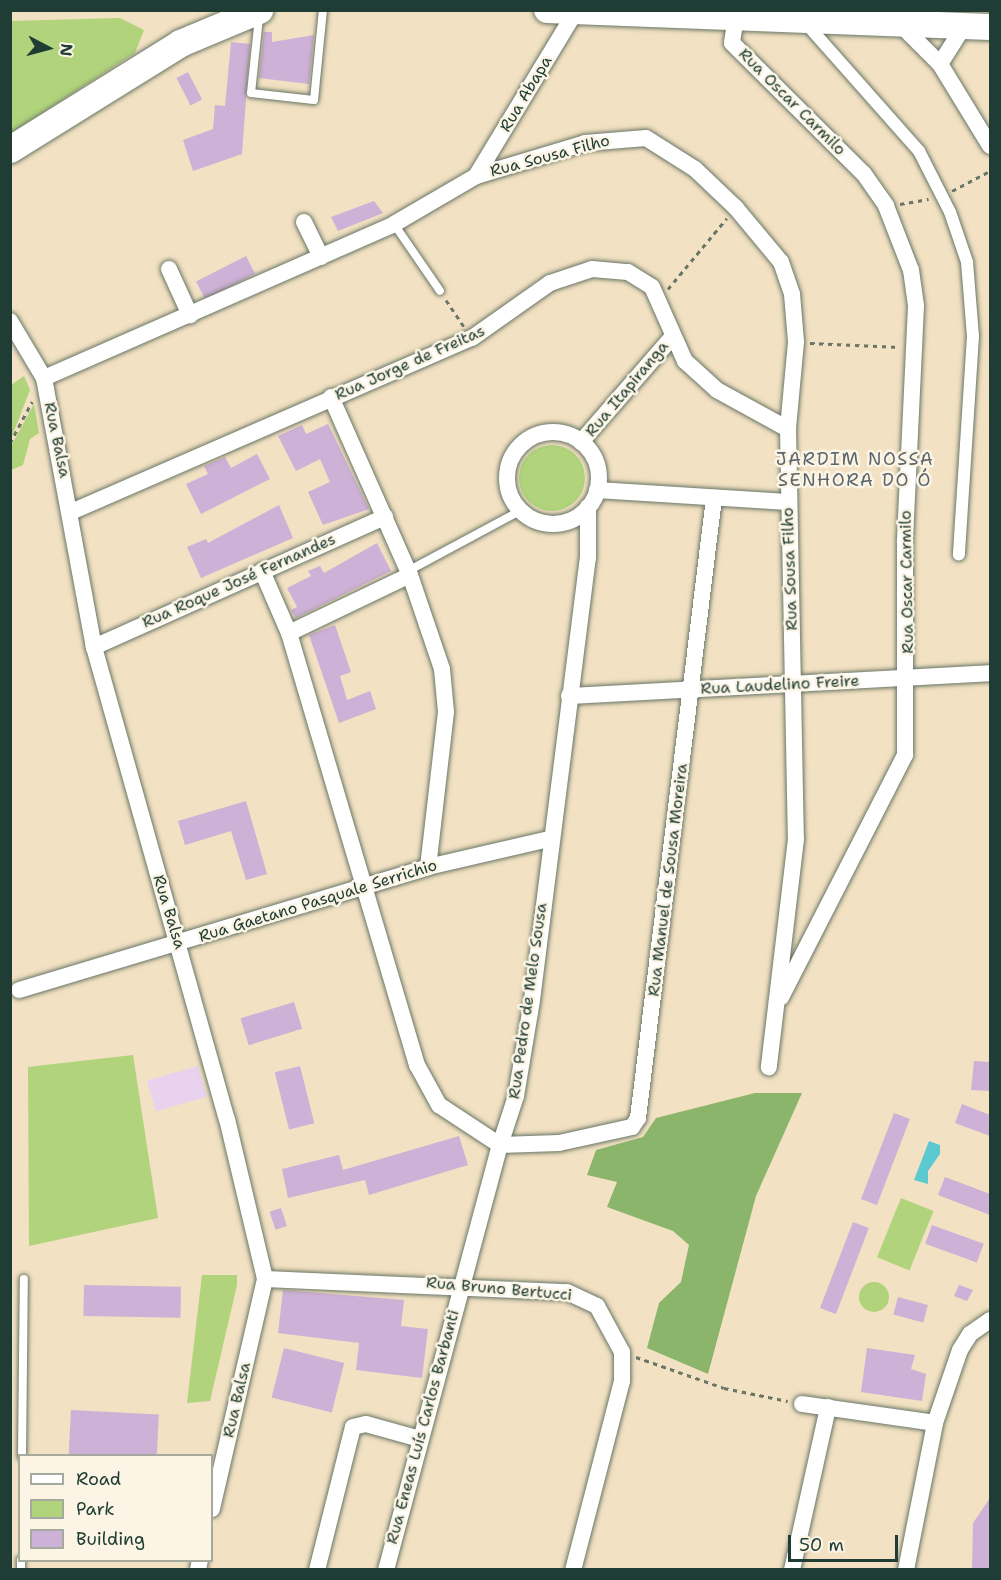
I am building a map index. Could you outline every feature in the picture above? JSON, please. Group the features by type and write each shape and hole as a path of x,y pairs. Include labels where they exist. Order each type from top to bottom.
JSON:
{"highway":[{"path":"10,149 180,43 259,10"}],"main road":[{"path":"547,10 990,27"}],"street":[{"name":"Rua Abapa","path":"476,176 576,11"},
{"name":"Rua Oscar Carmilo","path":"736,17 732,43 864,174 886,206 911,270 916,348 905,543 909,678 908,730 898,775 777,1004"},
{"path":"803,20 919,151 964,253 973,336 959,555"},
{"path":"898,22 940,64 990,146"},
{"path":"940,64 964,26"},
{"name":"Rua Sousa Filho","path":"44,378 394,224 476,176 585,143 646,138 695,169 736,208 781,262 792,294 796,342 788,429 788,502 796,839 770,1067"},
{"path":"304,222 321,257"},
{"path":"169,269 190,315"},
{"name":"Rua Jorge de Freitas","path":"71,512 331,397 472,338 550,283 592,269 628,272 661,297"},
{"path":"661,297 673,336 685,361 717,390 788,429"},
{"name":"Rua Balsa","path":"10,321 44,378 71,512 94,647 179,942 265,1278 213,1505"},
{"name":"Rua Itapiranga","path":"581,442 673,336"},
{"path":"331,397 409,573 446,690 428,867"},
{"path":"545,433 581,442 596,464 597,490 588,507 553,524 520,511 507,483 514,454 545,433"},
{"path":"597,490 788,502"},
{"name":"Rua Manuel de Sousa Moreira","path":"501,1145 559,1143 632,1127 638,1118 693,689 714,498"},
{"name":"Rua Pedro de Melo Sousa","path":"501,1145 521,1068 549,839 588,558 588,507"},
{"name":"Rua Roque José Fernandes","path":"94,647 386,517"},
{"path":"262,571 289,633 362,888 427,1088 461,1124 501,1145"},
{"path":"289,633 409,573"},
{"name":"Rua Laudelino Freire","path":"568,696 990,673"},
{"name":"Rua Gaetano Pasquale Serrichio","path":"19,990 428,867 549,839"},
{"name":"Rua Eneas Luís Carlos Barbanti","path":"386,1569 461,1284 501,1145"},
{"name":"Rua Bruno Bertucci","path":"265,1278 461,1284 567,1292 584,1298 610,1324 622,1352 618,1403 573,1569"},
{"path":"906,1569 935,1423 960,1350 970,1334 990,1320"},
{"path":"802,1404 935,1423"},
{"path":"792,1569 828,1407"},
{"path":"317,1569 353,1427 366,1424 420,1439"}],"lane":[{"path":"259,10 251,93 314,100 323,10"},
{"path":"394,224 440,291"},
{"path":"409,573 520,511"},
{"path":"22,1454 24,1279"}],"path":[{"path":"661,297 736,208"},
{"path":"440,291 472,338"},
{"path":"796,342 916,348"},
{"path":"10,443 36,399"},
{"path":"622,1352 724,1388 802,1404"}],"shaded area":[{"path":"198,1066 207,1097 156,1111 147,1081"}],"green space":[{"path":"120,18 144,30 135,53 11,133 11,21"},
{"path":"24,376 30,390 11,439 11,385"},
{"path":"34,404 39,433 30,439 23,465 11,470 11,446"},
{"path":"558,445 576,454 583,465 585,478 583,491 576,502 565,509 546,511 528,502 521,491 519,472 528,454 539,447"},
{"path":"133,1055 158,1218 29,1246 28,1067"},
{"path":"755,1093 802,1093 756,1196 708,1374 647,1348 659,1303 681,1282 689,1245 673,1231 607,1207 617,1182 587,1175 596,1150 643,1137 656,1118"},
{"path":"901,1198 933,1211 909,1270 877,1257"},
{"path":"202,1275 237,1275 237,1285 210,1401 187,1403"},
{"path":"874,1282 885,1286 889,1297 885,1308 874,1312 863,1308 859,1297 863,1286"}],"water":[{"path":"929,1141 940,1145 940,1154 928,1171 928,1184 914,1180"}],"building":[{"path":"264,32 272,32 272,42 314,35 309,84 259,78"},
{"path":"231,42 250,44 242,154 193,171 183,140 213,129 215,105 225,106"},
{"path":"188,72 202,100 190,106 176,78"},
{"path":"374,201 383,213 338,231 331,217"},
{"path":"246,256 255,274 205,299 196,281"},
{"path":"328,424 369,509 323,525 308,492 330,482 320,459 296,471 278,436 302,425 306,434"},
{"path":"257,454 270,479 201,514 186,484 208,474 204,466 225,457 231,468"},
{"path":"279,505 293,538 201,578 187,547 206,539 208,543"},
{"path":"377,543 391,571 296,618 291,610 297,607 287,588 311,576 308,571 320,566 324,573"},
{"path":"335,625 351,672 340,676 347,700 370,691 376,709 339,723 309,635"},
{"path":"246,801 267,874 246,880 231,831 185,845 178,821"},
{"path":"294,1002 302,1029 249,1045 240,1018"},
{"path":"974,1061 990,1062 990,1091 971,1090"},
{"path":"300,1066 314,1123 289,1130 275,1072"},
{"path":"962,1104 990,1115 990,1136 955,1123"},
{"path":"894,1113 910,1119 877,1205 861,1199"},
{"path":"459,1136 468,1165 369,1195 365,1180 288,1198 282,1169 339,1155 343,1170"},
{"path":"945,1177 990,1194 990,1215 938,1195"},
{"path":"281,1208 287,1226 275,1230 270,1212"},
{"path":"853,1222 869,1228 836,1314 820,1308"},
{"path":"932,1225 984,1244 977,1263 925,1244"},
{"path":"84,1285 181,1287 180,1318 83,1316"},
{"path":"959,1285 973,1290 967,1301 954,1296"},
{"path":"283,1290 404,1300 401,1326 428,1329 422,1378 356,1370 359,1343 278,1333"},
{"path":"898,1297 928,1305 923,1322 893,1314"},
{"path":"284,1348 344,1363 332,1412 272,1397"},
{"path":"867,1348 915,1355 911,1369 926,1374 922,1401 861,1392"},
{"path":"71,1410 159,1415 157,1454 69,1454"},
{"path":"990,1498 990,1569 972,1569 973,1523"}],"district":[{"name":"JARDIM NOSSA SENHORA DO Ó","path":"855,470"}]}
